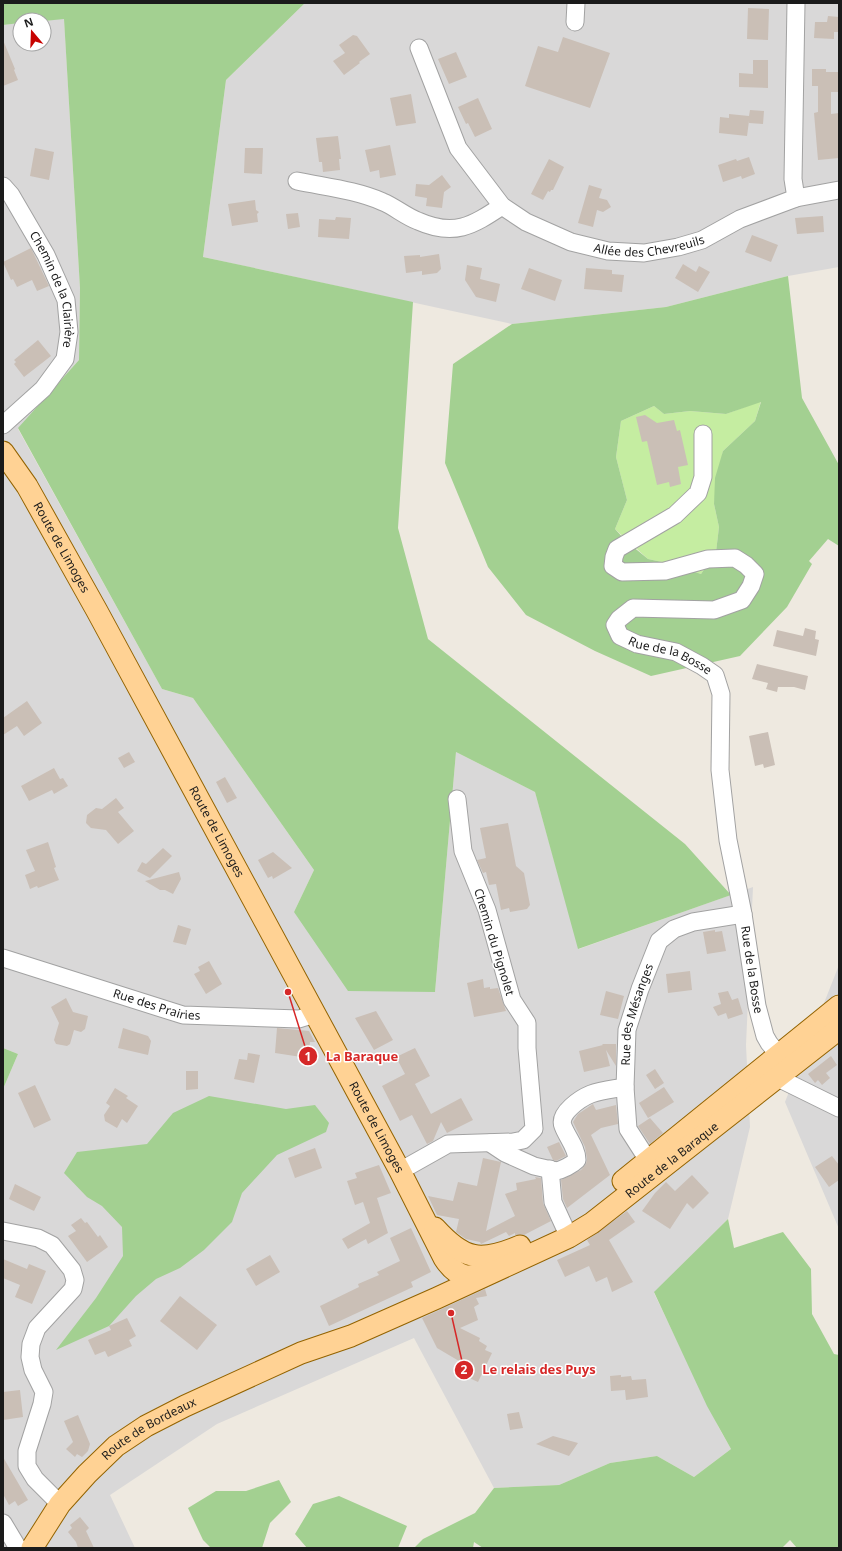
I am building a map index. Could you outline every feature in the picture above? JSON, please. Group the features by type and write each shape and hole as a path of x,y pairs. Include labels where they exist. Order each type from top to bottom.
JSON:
{"main road":[{"name":"Route de Limoges","path":"3,452 27,486 97,611 423,1215 448,1243 451,1254 475,1257 494,1255 566,1231"},
{"name":"Route de la Baraque","path":"462,1276 505,1260 566,1231 592,1223 652,1167 691,1135 702,1116 839,1006"},
{"name":"Route de la Baraque","path":"652,1167 778,1078 839,1029"},
{"name":"Route de la Baraque","path":"492,1272 566,1231"},
{"path":"433,1288 444,1274 451,1254 463,1262 462,1276"},
{"path":"301,1353 450,1285 462,1276 474,1277 492,1272"},
{"name":"Route de Bordeaux","path":"32,1548 60,1504 100,1460 116,1446 141,1429 185,1406 301,1353 351,1336 492,1272"},
{"name":"Route de Bordeaux","path":"301,1353 346,1325 462,1276"}],"street":[{"path":"574,22 576,3"},
{"path":"796,3 793,180 796,198"},
{"name":"Allée des Chevreuils","path":"419,48 458,148 502,206 526,222 571,242 608,251 644,253 678,247 702,240 740,219 796,198 839,190"},
{"path":"296,182 362,195 384,202 417,221 437,228 460,229 476,223 502,206"},
{"name":"Chemin de la Clairière","path":"3,186 11,195 46,255 66,300 69,332 65,359 43,389 3,425"},
{"name":"Rue de la Bosse","path":"703,434 703,477 698,493 675,515 617,549 613,566 622,572 666,571 708,559 735,558 746,565 755,574 751,586 742,600 714,610 633,608 619,619 615,625 620,636 625,639 637,644 676,652 715,675 721,694 720,770 728,840 744,914 757,1006 765,1036 779,1055"},
{"name":"Chemin du Pignolet","path":"400,1171 448,1144 513,1142 523,1140 534,1129 527,1048 527,1023 512,1000 487,910 463,851 457,799"},
{"name":"Rue des Mésanges","path":"652,1167 628,1129 625,1087 627,1030 640,989 658,941 674,929 693,922 744,914"},
{"name":"Rue des Prairies","path":"3,958 183,1015 299,1019 315,1014"},
{"path":"756,1073 778,1078 839,1108"},
{"path":"490,1143 505,1153 534,1166 559,1170 577,1160 576,1152 562,1123 567,1110 591,1094 625,1087"},
{"path":"550,1169 553,1202 566,1231"},
{"path":"3,1231 38,1238 52,1245 72,1270 76,1280 73,1289 37,1328 31,1344 30,1357 33,1370 44,1392 42,1404 27,1451 27,1466 35,1479 60,1504"},
{"path":"3,1523 18,1548"}],"shaded area":[{"path":"305,3 839,3 839,267 788,276 666,307 512,324 203,257 226,80"},
{"path":"64,18 80,288 79,360 18,429 162,689 193,698 314,870 294,912 435,992 456,752 535,792 579,949 753,887 746,1045 750,1127 728,1219 654,1293 719,1428 731,1449 694,1477 657,1456 610,1463 559,1485 494,1488 414,1338 217,1424 110,1495 135,1548 3,1548 3,1089 18,1054 3,1048 3,25 12,24 12,52 52,52 52,20"},
{"path":"839,965 839,1229 785,1102"}],"green space":[{"path":"3,3 305,3 226,80 203,257 413,302 398,528 428,639 685,844 731,895 578,949 535,792 456,752 435,992 348,991 294,912 314,870 193,698 162,689 18,428 79,360 80,288 64,19 52,20 52,12 12,12 12,24 3,25"},
{"path":"788,276 802,398 839,465 839,546 828,539 809,561 812,564 787,607 740,656 651,676 595,651 526,615 488,567 445,463 453,364 512,324 666,307","holes":["761,402 755,421 723,451 715,478 714,504 719,527 716,552 701,574 671,564 648,559 626,541 615,529 627,500 616,457 621,421 654,406 664,414 690,411 726,414"]},
{"path":"761,401 755,421 723,451 714,504 719,527 716,552 701,574 671,564 648,559 615,529 627,500 616,457 621,421 654,406 664,414 690,411 726,414"},
{"path":"3,1048 18,1054 3,1089"},
{"path":"209,1096 286,1109 315,1105 329,1123 326,1132 277,1155 242,1193 232,1222 204,1250 180,1268 156,1279 136,1296 109,1326 56,1350 96,1298 123,1256 122,1227 102,1206 87,1197 64,1173 77,1152 147,1144 173,1113"},
{"path":"728,1219 734,1248 783,1232 811,1269 812,1314 834,1354 839,1355 839,1548 797,1548 790,1540 782,1548 483,1548 474,1542 473,1548 414,1548 423,1539 475,1513 494,1488 559,1485 610,1463 657,1456 694,1477 731,1449 707,1406 654,1292"},
{"path":"279,1480 291,1502 270,1523 262,1548 211,1548 203,1540 188,1508 216,1491 246,1491"},
{"path":"339,1496 407,1526 398,1548 307,1548 295,1534 313,1504"}],"building":[{"path":"748,8 769,9 768,40 747,39"},
{"path":"828,16 839,17 839,32 834,32 834,39 814,38 815,22 827,22"},
{"path":"353,35 357,36 370,54 344,75 333,61 345,53 339,45"},
{"path":"563,37 610,53 590,108 525,86 538,46 558,52"},
{"path":"3,40 18,80 3,86"},
{"path":"456,52 467,77 449,84 438,59"},
{"path":"753,60 768,60 768,88 739,87 739,73 753,74"},
{"path":"812,69 826,69 826,72 839,72 839,92 831,92 831,114 839,113 839,158 818,160 814,113 818,112 818,86 812,86"},
{"path":"411,94 416,123 396,126 390,98"},
{"path":"478,98 492,129 475,137 468,123 466,124 458,107"},
{"path":"750,110 764,111 763,124 749,123 749,121 747,136 719,133 720,117 729,118 729,114 749,116"},
{"path":"338,136 341,159 339,159 340,170 323,172 322,162 319,162 316,138"},
{"path":"390,145 396,175 380,178 379,170 370,172 365,150"},
{"path":"35,148 54,152 49,180 30,176"},
{"path":"245,148 263,148 262,174 244,173"},
{"path":"749,157 755,174 742,179 741,176 723,182 718,165 736,159 737,161"},
{"path":"549,159 564,167 553,190 550,192 548,191 543,200 531,194"},
{"path":"442,175 451,187 444,192 442,208 426,206 427,198 415,196 416,184 429,185"},
{"path":"589,185 602,189 599,198 607,200 611,207 603,212 597,210 593,227 578,223"},
{"path":"255,200 256,210 259,212 257,214 258,222 232,226 228,204"},
{"path":"298,213 300,227 288,229 286,214"},
{"path":"823,216 824,232 797,234 795,218"},
{"path":"336,217 351,218 349,239 318,237 319,219 335,220"},
{"path":"752,235 778,245 771,262 745,252"},
{"path":"31,248 49,286 37,291 32,280 17,287 13,279 11,280 3,262"},
{"path":"439,254 441,269 437,273 422,275 422,271 406,273 404,256 420,255 420,257"},
{"path":"683,264 696,272 699,266 710,272 698,292 675,278"},
{"path":"467,265 482,268 480,279 500,284 496,302 476,297 465,280"},
{"path":"529,268 562,280 555,301 521,289"},
{"path":"586,268 612,270 612,274 624,275 622,292 584,289"},
{"path":"38,340 51,356 24,377 14,364 16,362 14,360"},
{"path":"645,415 657,423 674,420 677,431 680,430 688,465 678,467 681,484 670,487 669,482 657,485 647,441 642,442 636,417"},
{"path":"805,628 816,631 815,639 819,640 816,656 773,646 777,630 803,636"},
{"path":"757,664 808,676 805,690 794,687 778,687 777,692 766,689 768,683 752,679"},
{"path":"27,701 42,723 24,736 17,726 3,735 3,718"},
{"path":"768,732 775,765 764,768 763,764 755,766 749,736"},
{"path":"129,752 135,762 124,768 118,758"},
{"path":"54,768 60,779 63,778 68,786 54,794 52,790 29,801 21,786"},
{"path":"225,777 237,798 227,803 216,782"},
{"path":"116,798 124,808 118,812 134,831 118,844 106,830 91,828 86,823 87,815 96,808 102,809"},
{"path":"508,823 516,866 524,873 530,905 527,909 510,912 509,908 501,910 496,884 489,885 486,872 483,873 477,860 486,858 480,828"},
{"path":"48,842 56,867 54,868 59,880 38,888 37,886 30,889 25,875 35,871 26,850"},
{"path":"163,848 172,856 150,878 137,871 142,862 146,864"},
{"path":"273,852 292,868 273,879 272,876 268,878 258,860"},
{"path":"179,872 181,879 173,894 165,890 160,890 145,881"},
{"path":"178,925 191,929 186,945 173,942"},
{"path":"715,930 715,932 722,931 726,951 707,954 703,932"},
{"path":"209,961 222,984 206,994 194,974 200,971 198,967"},
{"path":"690,971 692,990 668,993 666,974"},
{"path":"483,979 484,988 498,988 506,1011 474,1017 467,983"},
{"path":"606,991 624,996 618,1019 600,1015"},
{"path":"728,991 732,1000 738,998 743,1014 728,1019 726,1013 718,1016 713,1007 721,1004 718,993"},
{"path":"66,998 73,1012 88,1016 85,1029 81,1032 74,1030 70,1044 67,1046 56,1044 54,1040 59,1023 51,1007"},
{"path":"376,1011 393,1040 374,1050 355,1018"},
{"path":"123,1028 148,1036 151,1041 148,1055 118,1048"},
{"path":"277,1028 309,1031 315,1042 310,1042 308,1058 275,1053"},
{"path":"602,1044 616,1044 616,1066 606,1050 610,1066 584,1072 579,1051 603,1045"},
{"path":"415,1048 430,1076 415,1084 431,1114 461,1098 473,1120 447,1133 441,1122 433,1141 427,1144 412,1115 400,1121 382,1086 405,1074 396,1057"},
{"path":"248,1053 260,1055 254,1083 234,1079 239,1059 247,1060"},
{"path":"831,1056 837,1065 826,1073 830,1078 822,1085 818,1080 815,1083 808,1074"},
{"path":"655,1069 664,1083 655,1089 646,1075"},
{"path":"186,1071 198,1071 198,1089 186,1090"},
{"path":"35,1085 51,1120 34,1128 18,1093"},
{"path":"664,1087 674,1102 648,1118 639,1103"},
{"path":"115,1088 128,1096 126,1098 138,1106 127,1123 122,1119 117,1128 105,1121 104,1115 110,1106 106,1103"},
{"path":"593,1104 596,1110 616,1105 618,1124 601,1128 591,1135 610,1175 567,1208 563,1199 561,1180 581,1170 586,1164 587,1159 585,1147 573,1122 578,1114"},
{"path":"650,1118 663,1133 650,1144 638,1126"},
{"path":"559,1142 566,1156 556,1161 553,1160 547,1147"},
{"path":"315,1148 322,1168 295,1178 288,1158"},
{"path":"832,1156 839,1165 839,1180 829,1187 815,1167"},
{"path":"483,1158 501,1162 486,1231 515,1216 505,1194 517,1190 516,1183 536,1179 535,1177 541,1178 543,1203 551,1221 524,1235 515,1235 515,1233 509,1236 506,1232 481,1244 480,1242 466,1239 456,1232 459,1219 437,1215 428,1196 453,1201 458,1182 477,1186"},
{"path":"379,1165 391,1193 377,1198 388,1233 368,1244 366,1239 348,1249 342,1239 370,1223 363,1202 355,1205 347,1181 357,1178 355,1173"},
{"path":"692,1175 709,1193 693,1209 687,1203 670,1229 642,1211 655,1193 666,1182 675,1191"},
{"path":"15,1184 41,1197 34,1211 9,1199"},
{"path":"627,1211 635,1222 609,1240 633,1282 612,1292 607,1277 596,1282 589,1266 565,1277 557,1260 590,1245 587,1240"},
{"path":"81,1218 85,1223 87,1222 98,1237 100,1235 108,1247 87,1262 68,1236 76,1231 71,1225"},
{"path":"411,1228 431,1272 411,1282 413,1287 329,1326 320,1306 359,1287 358,1284 379,1275 377,1272 400,1261 390,1238"},
{"path":"270,1255 280,1272 256,1286 246,1269"},
{"path":"3,1259 27,1269 29,1264 46,1271 32,1304 15,1297 20,1285 3,1278"},
{"path":"485,1289 487,1296 476,1298 479,1304 474,1307 478,1320 460,1328 480,1338 479,1341 487,1346 485,1350 492,1353 478,1382 454,1371 459,1361 437,1348 422,1318"},
{"path":"180,1296 217,1325 197,1350 160,1321"},
{"path":"127,1318 136,1336 129,1340 132,1346 108,1357 105,1351 95,1355 88,1340 111,1330 109,1326"},
{"path":"621,1375 621,1377 631,1376 632,1380 646,1379 648,1397 626,1400 625,1390 611,1391 610,1376"},
{"path":"20,1390 23,1417 3,1420 3,1392"},
{"path":"519,1412 523,1428 510,1430 507,1414"},
{"path":"78,1415 90,1444 88,1451 82,1457 77,1454 75,1457 66,1449 73,1442 64,1421"},
{"path":"553,1436 578,1443 569,1456 536,1444"},
{"path":"3,1457 28,1500 18,1506 15,1501 9,1505 3,1494"},
{"path":"80,1517 89,1528 86,1531 94,1548 78,1548 76,1542 68,1532 72,1528 70,1525"}],"place":[{"name":"La Baraque","path":"288,992"},
{"name":"Le relais des Puys","path":"451,1313"}]}
